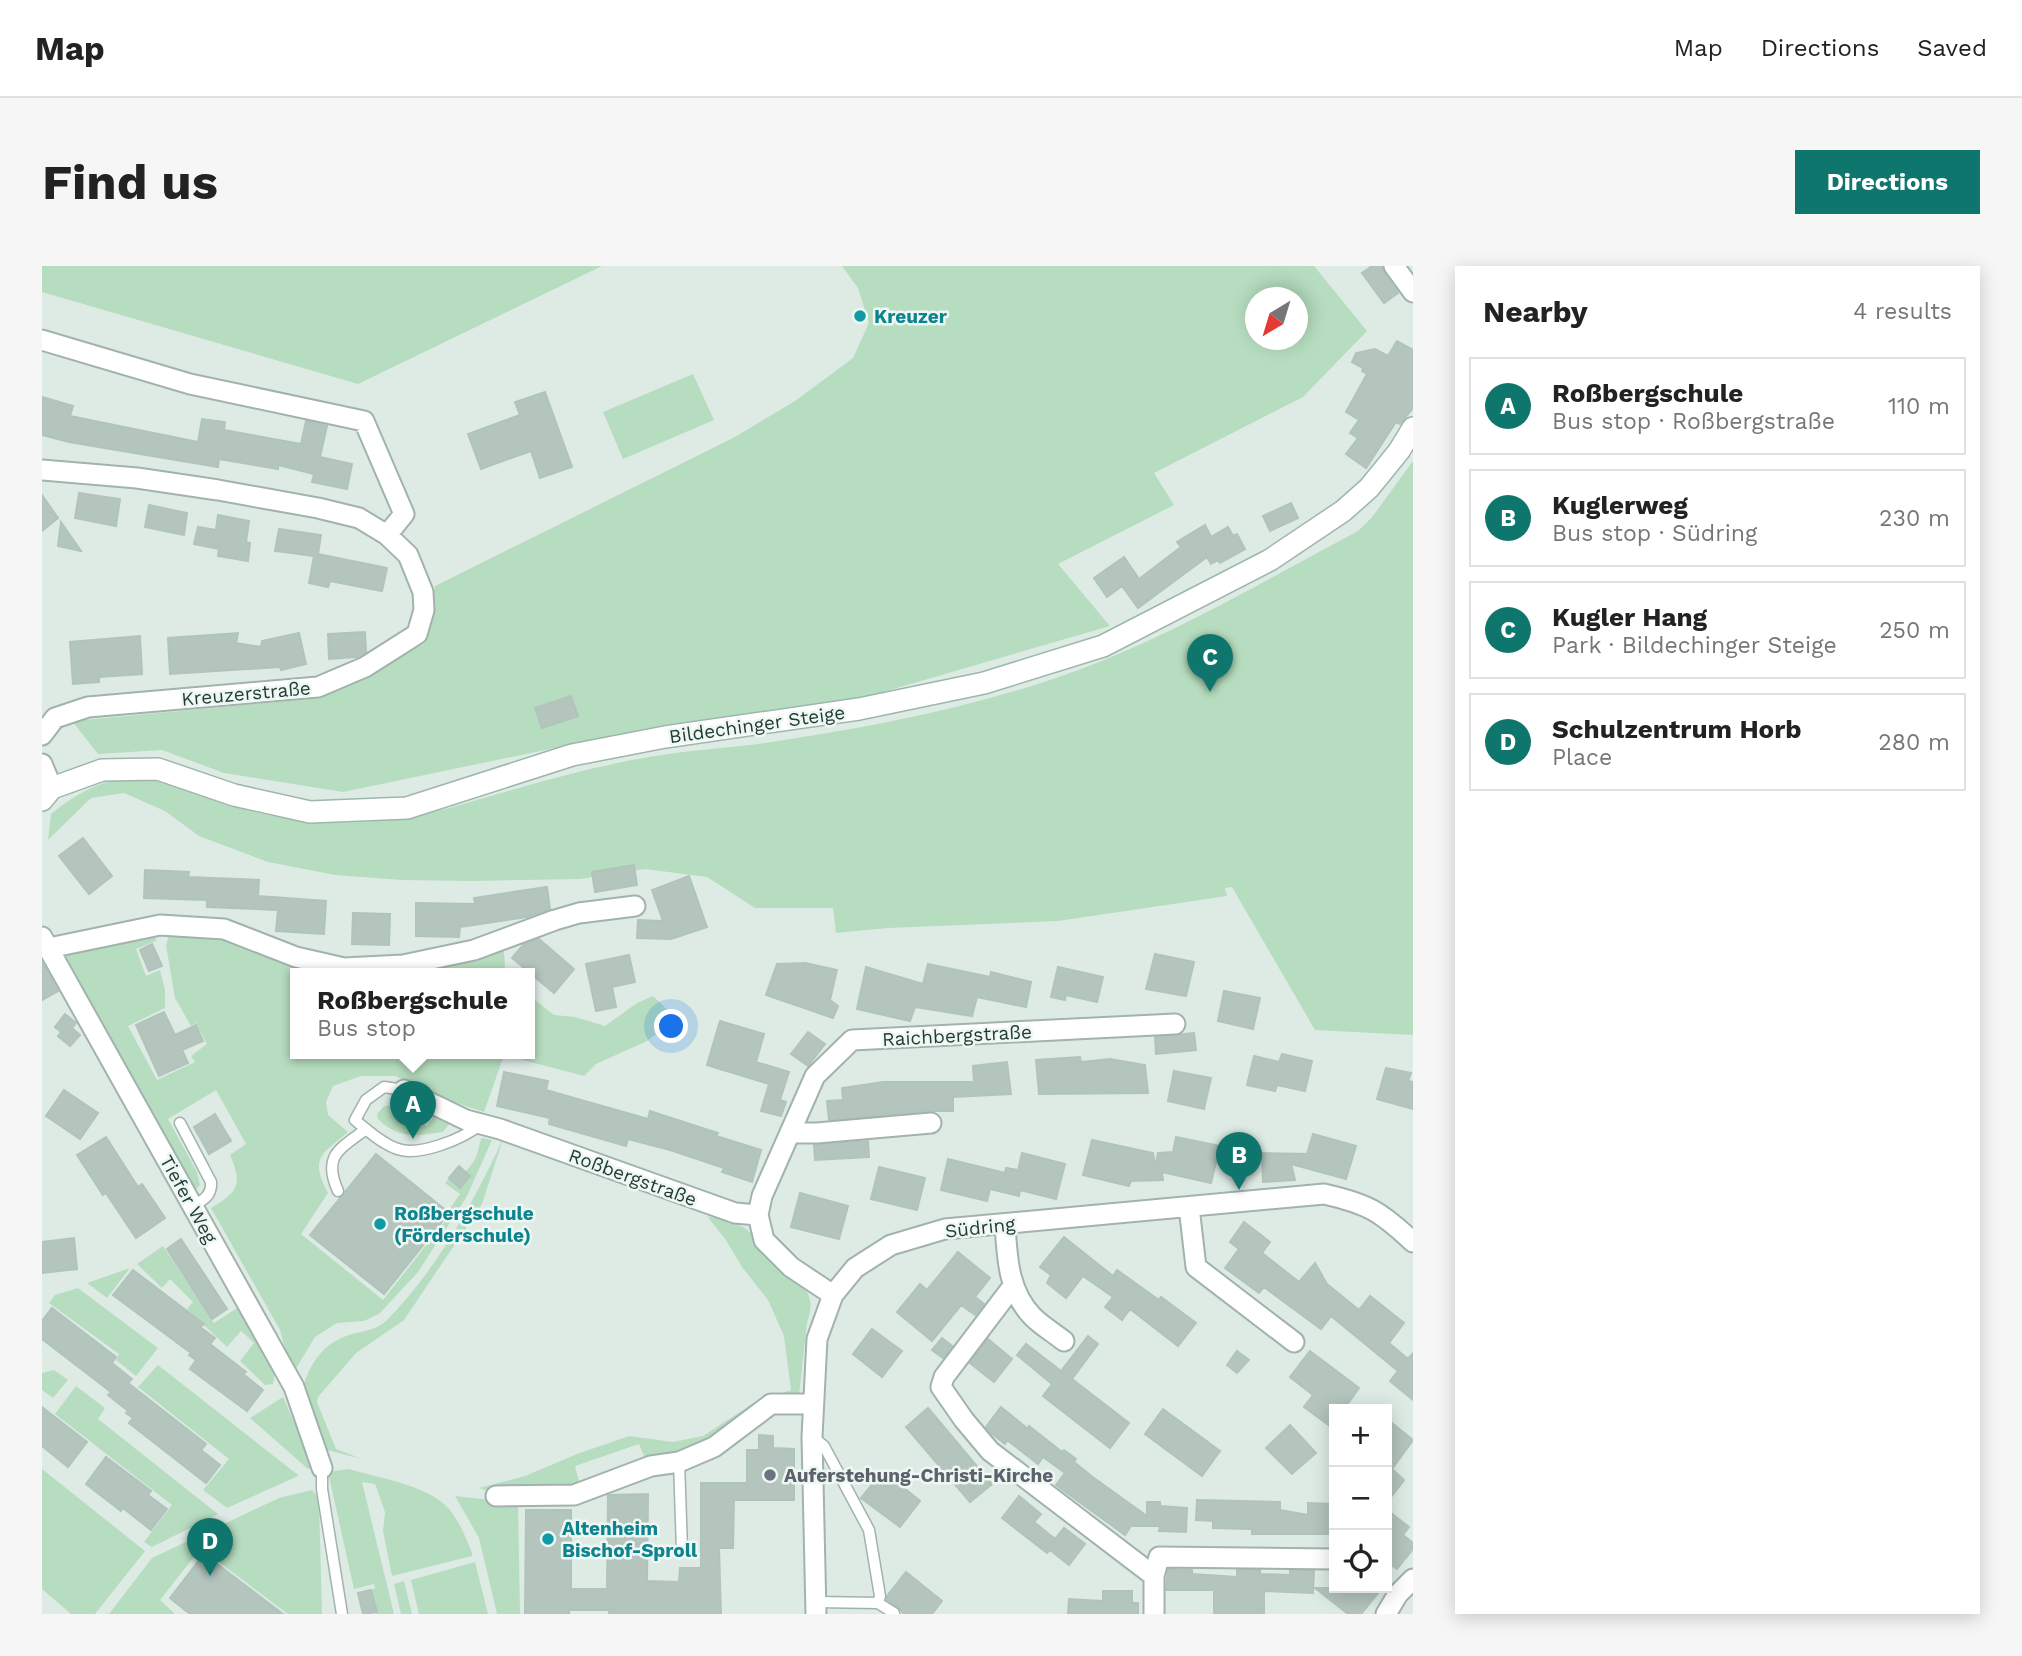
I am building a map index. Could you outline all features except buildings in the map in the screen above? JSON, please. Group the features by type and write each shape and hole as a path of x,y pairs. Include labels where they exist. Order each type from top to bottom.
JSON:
{"street":[{"path":"1394,266 1413,292"},
{"path":"42,340 190,384 364,421 404,514 387,535"},
{"name":"Bildechinger Steige","path":"47,794 102,770 158,769 234,795 310,812 407,808 572,755 665,737 859,709 984,683 1103,646 1180,609 1276,556 1343,511 1369,488 1399,451 1413,428"},
{"name":"Kreuzerstraße","path":"42,470 137,478 318,508 359,519 387,535 408,555 423,592 424,610 418,634 365,667 318,687 88,707 55,718 42,735"},
{"path":"42,764 47,794"},
{"path":"46,943 160,925 224,929 296,957 344,968 403,965 474,950 579,913 635,906"},
{"name":"Tiefer Weg","path":"46,943 294,1387 322,1468"},
{"name":"Raichbergstraße","path":"758,1215 762,1196 815,1076 852,1040 1175,1024"},
{"name":"Roßbergstraße","path":"404,1090 466,1120 735,1213 758,1215"},
{"path":"791,1133 931,1123"},
{"name":"Südring","path":"816,1608 812,1437 817,1339 833,1296 855,1268 891,1245 945,1229 1189,1207 1236,1200 1324,1194 1360,1202 1390,1220 1413,1242"},
{"path":"1189,1207 1196,1267 1294,1342"},
{"path":"758,1215 764,1240 791,1267 833,1296"},
{"path":"1004,1224 1008,1269 1013,1286 1032,1316 1063,1341"},
{"path":"1013,1286 944,1377 941,1387 990,1451 1154,1576"},
{"path":"496,1496 574,1495 651,1466 679,1462 715,1447 771,1404 813,1404"},
{"path":"1154,1614 1154,1576 1159,1557 1329,1559"},
{"path":"1392,1590 1413,1579"},
{"path":"1385,1614 1391,1593"}],"lane":[{"path":"404,1090 384,1087 366,1100 355,1120 396,1149 408,1151 427,1149 470,1133 481,1124"},
{"path":"180,1123 211,1182 212,1189 208,1196 192,1207"},
{"path":"338,1191 331,1176 331,1164 335,1155 366,1129"},
{"path":"812,1437 824,1446 869,1530 880,1596 878,1603"},
{"path":"679,1462 682,1550"},
{"path":"322,1468 322,1489 342,1614"},
{"path":"816,1608 878,1603 894,1613"}],"green space":[{"path":"42,266 602,266 358,384 42,292"},
{"path":"842,266 1314,266 1367,331 1303,397 1154,473 1174,505 1058,564 1110,626 859,699 665,725 343,792 224,773 162,750 98,754 72,721 320,698 424,644 435,586 733,438 795,401 853,358 869,323 858,288"},
{"path":"693,374 714,420 623,459 603,412"},
{"path":"1413,461 1413,1035 1315,1030 1232,887 1225,888 1227,896 1058,921 888,928 836,933 833,908 755,908 707,877 645,869 580,879 402,880 335,875 268,862 199,836 165,811 124,793 91,798 48,840 51,814 79,794 104,783 128,778 172,785 250,811 284,818 370,822 433,812 631,760 836,732 908,718 1013,692 1088,666 1167,632 1358,531 1373,516"},
{"path":"171,929 189,931 223,939 294,968 290,968 290,1059 503,1059 484,1112 439,1097 396,1076 361,1076 333,1086 326,1102 328,1115 348,1132 321,1158 319,1172 328,1193 301,1234 383,1300 450,1215 451,1207 460,1194 445,1183 449,1178 459,1187 476,1158 482,1138 492,1140 467,1196 418,1272 379,1314 364,1321 337,1323 315,1337 292,1375 280,1330 211,1208 236,1187 236,1174 230,1155 246,1144 216,1090 168,1119 197,1172 200,1185 192,1194 63,950 154,930 156,941 136,949 146,976 160,970 165,990 165,1008 128,1026 157,1080 195,1062 191,1056 207,1044 196,1023 191,1026 175,998 166,945"},
{"path":"504,951 505,968 428,968"},
{"path":"653,996 676,1018 647,1041 596,1064 584,1076 519,1059 535,1059 535,1000 554,1015 575,1017 605,1026 637,1003"},
{"path":"389,1105 427,1126 435,1115 450,1123 443,1132 416,1135 400,1133 378,1119 377,1114"},
{"path":"503,1139 482,1204 404,1320 356,1353 318,1397 317,1402 336,1449 362,1459 323,1449 303,1387 316,1359 336,1340 381,1325 407,1298 454,1233"},
{"path":"707,1216 743,1227 774,1265 806,1290 810,1298 810,1309 799,1395 682,1453 648,1459 639,1444 575,1466 579,1481 574,1487 495,1493 479,1488 525,1476 629,1436 673,1442 703,1436 757,1401 791,1390 784,1336 768,1300"},
{"path":"163,1246 214,1323 240,1306 269,1354 274,1375 273,1384 265,1385 240,1361 254,1343 241,1331 227,1347 187,1309 193,1302 170,1279 162,1288 137,1264"},
{"path":"130,1268 107,1298 87,1283"},
{"path":"78,1288 158,1348 136,1376 116,1360 119,1354 49,1303 55,1295"},
{"path":"158,1365 298,1476 227,1508 203,1490 229,1459 138,1387"},
{"path":"54,1370 68,1380 53,1398 42,1390 42,1373"},
{"path":"76,1386 105,1408 98,1419 218,1514 152,1547 144,1542 172,1505 55,1414"},
{"path":"283,1397 313,1466 308,1469 250,1418"},
{"path":"42,1469 145,1551 95,1614 71,1614 42,1589"},
{"path":"349,1469 416,1488 440,1501 456,1519 472,1553 472,1556 392,1576 383,1531 385,1512 375,1484 362,1482 394,1614 374,1614 377,1612 371,1590 375,1588 374,1584 354,1589 328,1472"},
{"path":"312,1490 319,1499 322,1614 288,1614 203,1550 197,1553 160,1600 175,1614 109,1614 152,1558 279,1498"},
{"path":"455,1496 518,1503 520,1614 497,1614 479,1538"},
{"path":"475,1562 488,1614 419,1614 411,1580"},
{"path":"404,1581 412,1614 401,1614 394,1584"}],"place":[{"name":"Kreuzer","path":"860,316"},
{"name":"Kugler Hang","path":"1210,692"},
{"name":"Roßbergschule","path":"413,1139"},
{"name":"Kuglerweg","path":"1239,1190"},
{"name":"Roßbergschule (Förderschule)","path":"380,1224"},
{"name":"Auferstehung-Christi-Kirche","path":"770,1475"},
{"name":"Altenheim Bischof-Sproll","path":"548,1539"},
{"name":"Schulzentrum Horb","path":"210,1576"}]}
